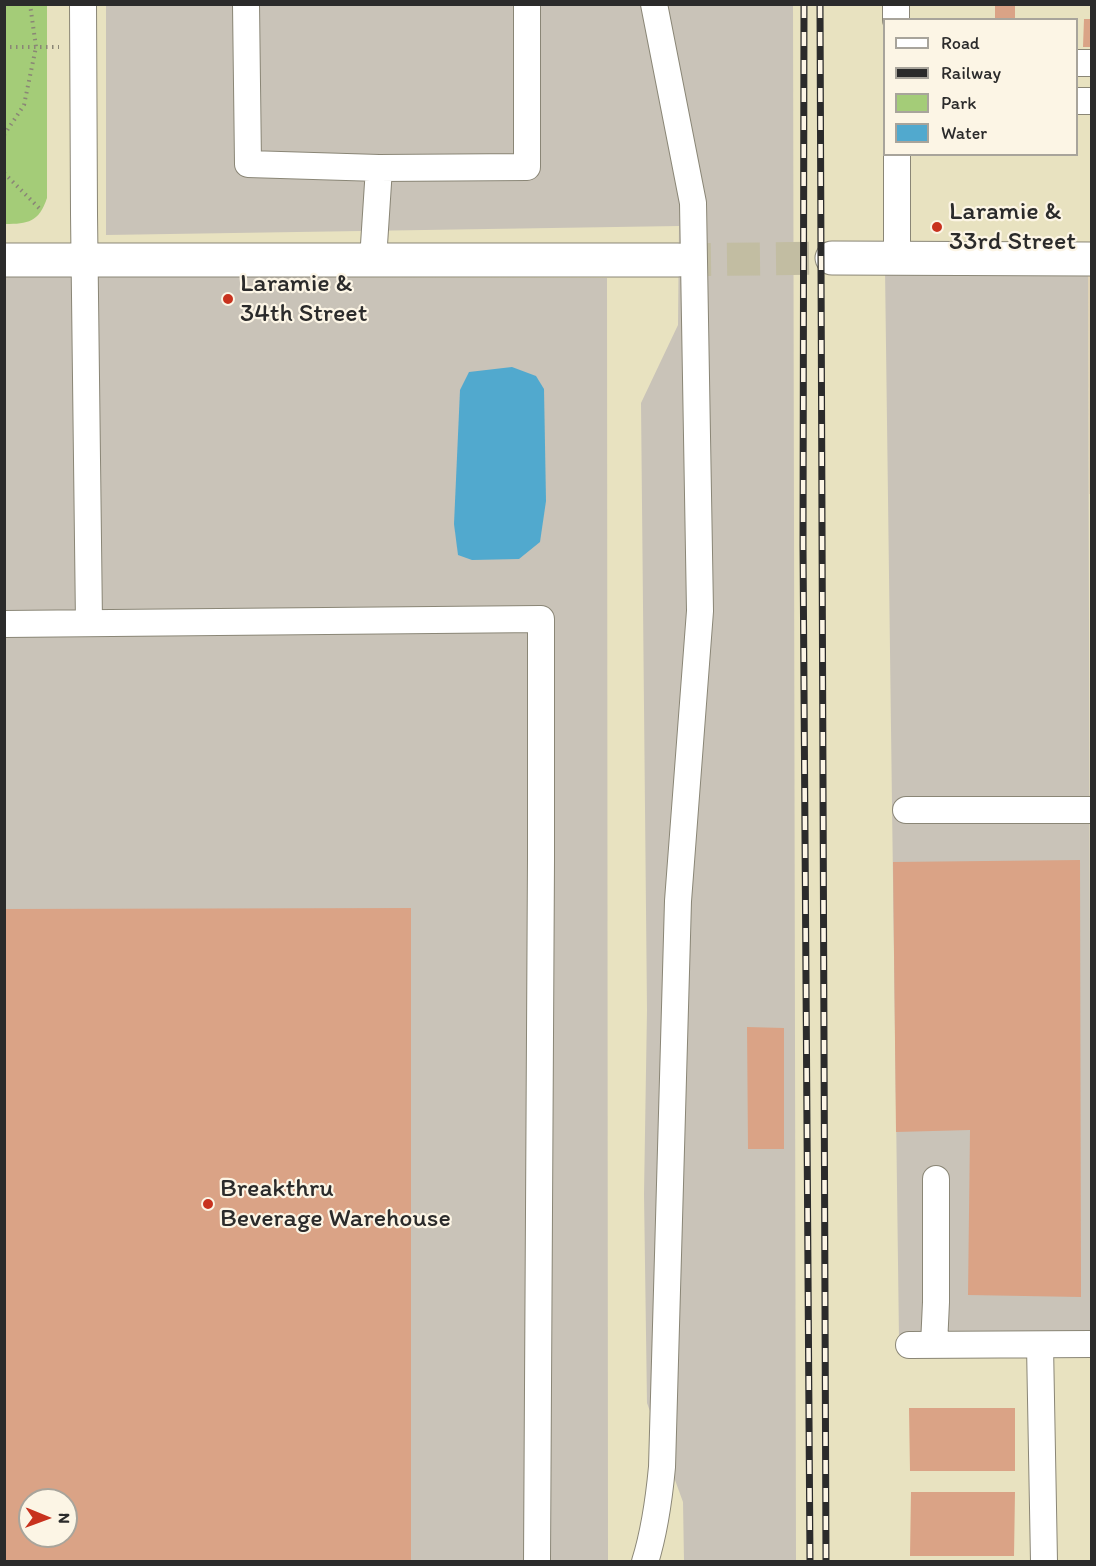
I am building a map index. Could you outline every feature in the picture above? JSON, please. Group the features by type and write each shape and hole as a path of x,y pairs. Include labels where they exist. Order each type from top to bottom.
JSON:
{"main road":[{"path":"832,258 1092,259"},
{"path":"4,260 678,260"}],"street":[{"path":"83,4 89,623"},
{"path":"246,4 248,164 379,168 527,167 527,4"},
{"path":"645,1562 659,1502 662,1467 678,901 700,611 693,203 654,4"},
{"path":"897,156 897,258"},
{"path":"373,260 379,168"},
{"path":"4,624 541,619 537,1562"},
{"path":"906,810 1092,810"},
{"path":"936,1179 936,1302 922,1345 1092,1344"},
{"path":"1040,1345 1044,1562"}],"path":[{"path":"4,135 24,105 36,47 30,4"},
{"path":"4,47 60,47"},
{"path":"4,173 42,211"}],"shaded area":[{"path":"106,5 793,5 796,1561 684,1561 683,1502 647,1403 644,1194 647,1010 641,403 678,325 679,226 106,235"},
{"path":"1088,268 1092,269 1091,494 1089,494"},
{"path":"1088,268 1091,1337 899,1339 885,269"},
{"path":"5,276 607,278 608,1561 5,1562"}],"green space":[{"path":"5,4 47,5 47,198 36,217 26,222 13,224 5,224"}],"water":[{"path":"512,367 536,376 544,389 546,501 540,542 519,559 472,560 458,555 454,524 460,390 469,372"}],"building":[{"path":"995,4 1015,4 1015,18 995,18"},
{"path":"1084,19 1092,19 1092,47 1083,47"},
{"path":"1080,860 1081,1297 968,1295 970,1130 896,1132 893,862"},
{"name":"Breakthru Beverage Warehouse","path":"411,908 411,1562 4,1562 4,909"},
{"path":"747,1027 784,1028 784,1149 748,1149"},
{"path":"909,1408 1015,1408 1015,1471 910,1471"},
{"path":"911,1492 1015,1492 1014,1556 910,1556"}],"tunnel":[{"path":"678,260 832,258"}],"railway":[{"path":"804,4 803,545 810,1562"},
{"path":"820,4 826,1562"}],"place":[{"name":"Laramie & 33rd Street","path":"937,227"},
{"name":"Laramie & 34th Street","path":"228,299"},
{"name":"Breakthru Beverage Warehouse","path":"208,1204"}]}
